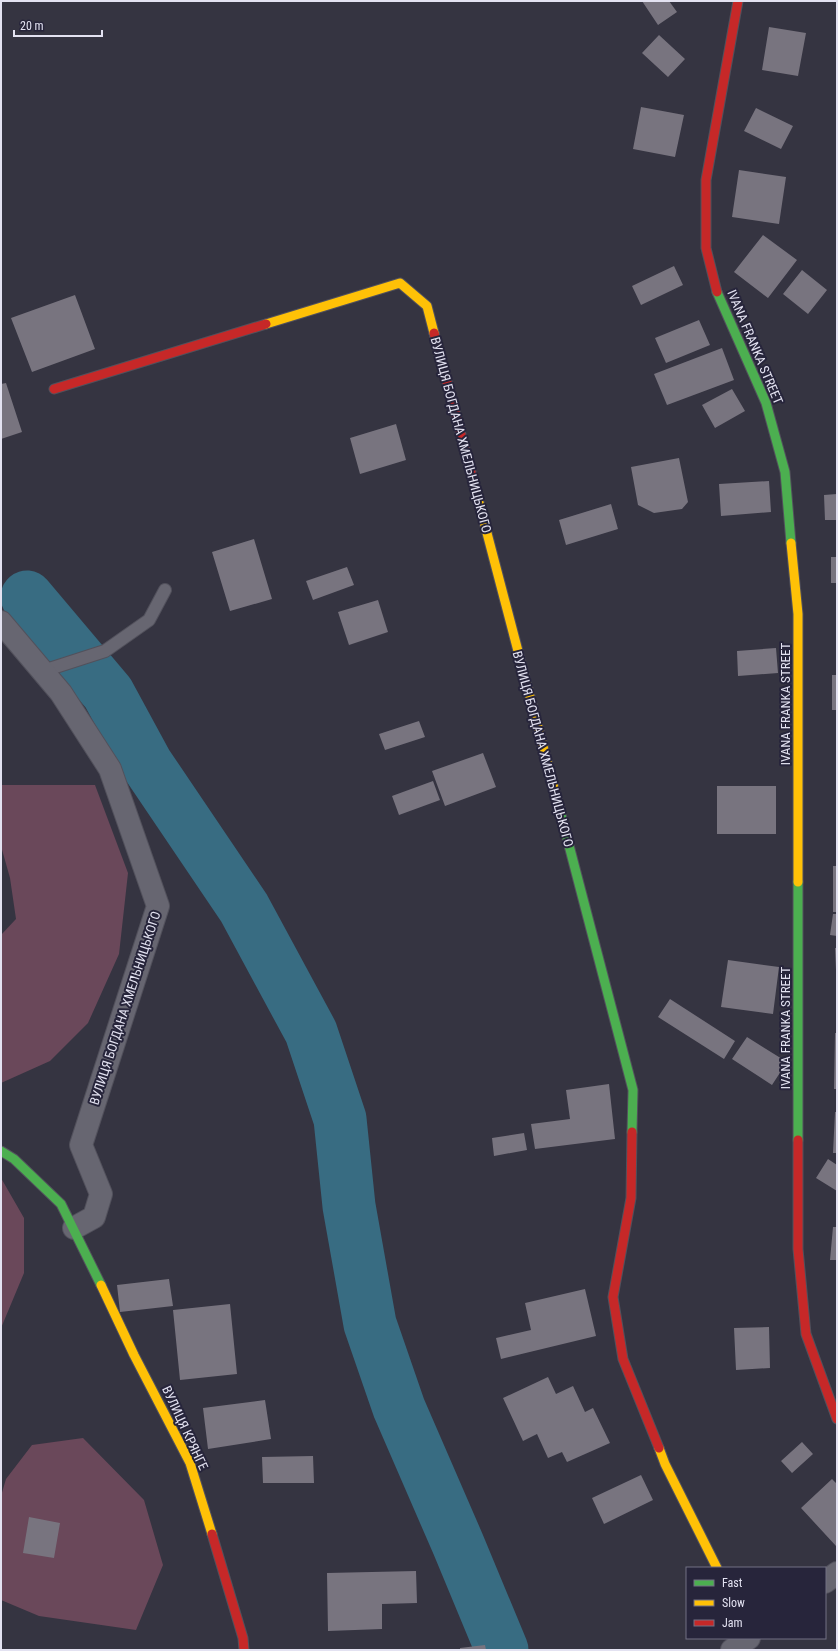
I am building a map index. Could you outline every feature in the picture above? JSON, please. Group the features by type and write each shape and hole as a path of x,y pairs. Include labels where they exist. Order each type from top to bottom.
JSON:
{"street":[{"name":"IVANA FRANKA STREET","path":"738,1 706,180 706,248 716,289 766,403 785,472 798,614 798,1248 806,1334 837,1419"},
{"name":"ВУЛИЦЯ БОГДАНА ХМЕЛЬНИЦЬКОГО","path":"54,389 400,283 427,306 633,1090 631,1198 613,1297 623,1359 665,1464 716,1567"},
{"name":"ВУЛИЦЯ БОГДАНА ХМЕЛЬНИЦЬКОГО","path":"1,622 52,668 61,693 110,769 158,906 81,1145 101,1194 94,1217 74,1228"},
{"name":"ВУЛИЦЯ КРЯНГЕ","path":"1,1151 14,1159 61,1204 74,1228 134,1355 190,1463 243,1638 244,1650"},
{"path":"826,1581 837,1573"},
{"path":"732,1650 747,1639"}],"lane":[{"path":"52,668 105,651 149,620 165,590"}],"shaded area":[{"path":"1,785 95,785 128,873 119,954 88,1023 50,1061 1,1083 1,935 16,919 10,878 1,846"},
{"path":"1,1178 24,1218 24,1273 1,1328"},
{"path":"83,1438 144,1500 163,1565 136,1630 39,1616 1,1600 1,1496 6,1479 32,1445"}],"building":[{"path":"642,1 669,1 677,12 658,25"},
{"path":"769,27 806,33 798,76 762,70"},
{"path":"659,35 685,59 668,77 642,53"},
{"path":"641,107 684,115 675,157 633,149"},
{"path":"756,108 793,126 781,149 744,131"},
{"path":"739,170 786,177 779,224 732,217"},
{"path":"763,235 797,260 768,298 734,272"},
{"path":"674,266 683,285 641,305 632,286"},
{"path":"802,270 827,290 808,314 783,294"},
{"path":"75,295 95,349 32,372 11,318"},
{"path":"699,320 710,345 666,363 655,338"},
{"path":"722,348 734,380 667,405 654,374"},
{"path":"6,383 22,432 1,439 1,384"},
{"path":"732,389 745,411 715,428 702,405"},
{"path":"396,424 406,460 360,474 350,438"},
{"path":"679,458 688,502 682,509 654,513 638,505 631,467"},
{"path":"769,481 771,512 721,516 719,484"},
{"path":"837,494 837,520 825,520 824,495"},
{"path":"611,504 618,529 566,545 559,520"},
{"path":"254,539 272,599 230,611 212,552"},
{"path":"831,557 837,557 837,583 831,583"},
{"path":"347,567 354,585 313,600 306,581"},
{"path":"378,600 388,632 349,645 338,612"},
{"path":"776,648 778,673 738,676 737,651"},
{"path":"832,675 837,675 837,710 832,710"},
{"path":"419,721 425,737 385,750 379,734"},
{"path":"483,753 496,787 445,806 432,771"},
{"path":"433,781 440,800 399,815 392,796"},
{"path":"717,786 776,786 776,834 717,834"},
{"path":"833,866 837,866 837,912 833,912"},
{"path":"833,914 837,914 837,936 830,935"},
{"path":"835,948 837,948 837,970 836,970"},
{"path":"728,960 779,967 773,1014 721,1007"},
{"path":"670,999 735,1041 724,1059 658,1017"},
{"path":"835,1033 837,1033 837,1089 834,1089"},
{"path":"747,1037 787,1062 772,1085 732,1059"},
{"path":"609,1084 615,1139 535,1149 531,1124 570,1119 566,1090"},
{"path":"835,1112 837,1112 837,1153 833,1153"},
{"path":"524,1133 527,1150 494,1156 492,1138"},
{"path":"828,1159 837,1165 837,1191 816,1178"},
{"path":"833,1227 837,1227 837,1260 830,1260"},
{"path":"169,1279 173,1306 120,1312 117,1285"},
{"path":"585,1289 596,1336 501,1359 496,1338 531,1330 525,1303"},
{"path":"230,1304 237,1374 180,1380 173,1310"},
{"path":"769,1327 770,1368 736,1370 734,1328"},
{"path":"548,1377 556,1394 573,1386 585,1412 593,1408 610,1443 567,1462 562,1452 548,1458 537,1434 523,1441 503,1398"},
{"path":"265,1400 271,1439 208,1449 203,1408"},
{"path":"802,1442 813,1454 792,1473 781,1461"},
{"path":"313,1456 314,1483 263,1483 262,1457"},
{"path":"641,1475 653,1500 604,1524 592,1498"},
{"path":"832,1479 837,1484 836,1546 801,1508"},
{"path":"29,1517 60,1523 54,1558 23,1553"},
{"path":"416,1571 417,1603 382,1604 382,1629 328,1631 327,1573"},
{"path":"485,1645 486,1650 460,1650 460,1648"}],"waterway":[{"path":"27,597 108,693 146,763 244,908 311,1032 340,1119 349,1206 370,1324 399,1408 502,1650"}],"traffic: fast":[{"path":"717,292 766,403 785,472 791,543"},
{"path":"560,811 633,1090 632,1132"},
{"path":"798,882 798,1140"},
{"path":"1,1151 14,1159 61,1204 101,1285"}],"traffic: slow":[{"path":"266,324 400,283 427,306 434,333"},
{"path":"477,495 560,811"},
{"path":"791,543 798,614 798,882"},
{"path":"101,1285 134,1355 190,1463 212,1534"},
{"path":"659,1448 665,1464 716,1567"}],"traffic: jam":[{"path":"717,292 706,248 706,180 738,1"},
{"path":"54,389 266,324"},
{"path":"434,333 477,495"},
{"path":"632,1132 631,1198 613,1297 623,1359 659,1448"},
{"path":"798,1140 798,1249 806,1334 837,1419"},
{"path":"212,1534 243,1638 244,1650"}]}
